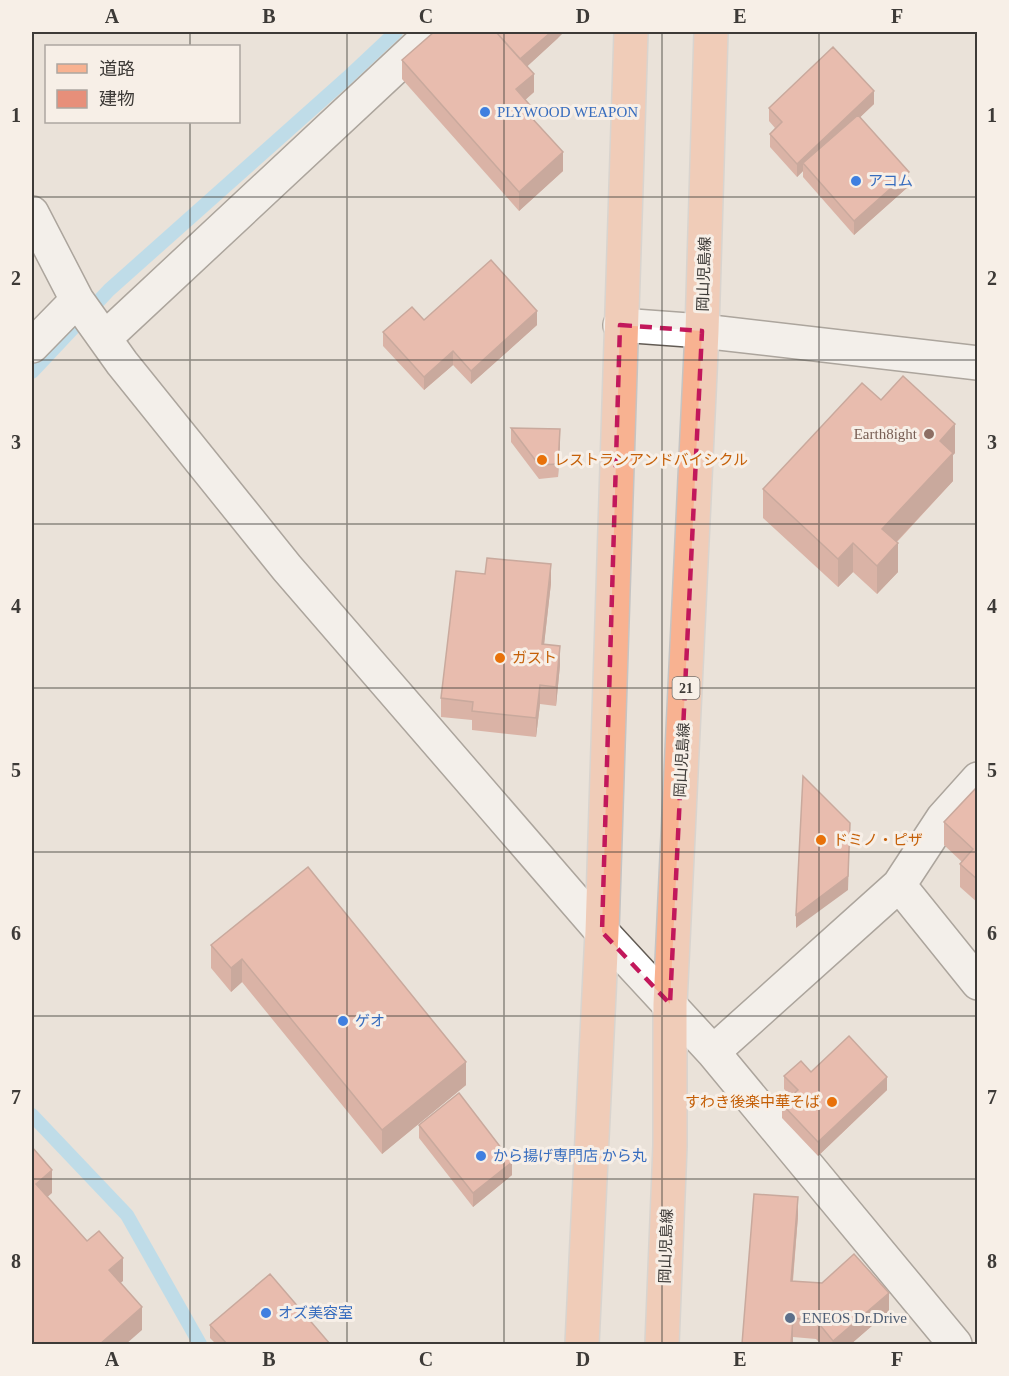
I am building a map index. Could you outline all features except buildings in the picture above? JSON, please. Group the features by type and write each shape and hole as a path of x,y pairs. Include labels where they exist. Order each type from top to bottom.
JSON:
{"main road":[{"path":"582,1344 602,932 631,32"},
{"name":"岡山児島線","path":"662,1344 670,1146 670,1004 702,331 711,32"}],"street":[{"path":"32,346 91,319 434,32"},
{"path":"32,213 91,319 122,363 287,568 602,932 713,1052 955,1344"},
{"path":"621,325 702,331 978,363"},
{"path":"713,1052 899,885 943,818 978,779"},
{"path":"899,885 978,983"}],"highlighted area":[{"path":"620,325 702,331 670,1004 602,932"}],"waterway":[{"path":"32,372 109,290 396,32"},
{"path":"32,1115 127,1215 200,1344"}],"place":[{"name":"PLYWOOD WEAPON","path":"485,112"},
{"name":"アコム","path":"856,181"},
{"name":"Earth8ight","path":"929,434"},
{"name":"レストランアンドバイシクル","path":"542,460"},
{"name":"ガスト","path":"500,658"},
{"name":"ドミノ・ピザ","path":"821,840"},
{"name":"ゲオ","path":"343,1021"},
{"name":"すわき後楽中華そば","path":"832,1102"},
{"name":"から揚げ専門店 から丸","path":"481,1156"},
{"name":"オズ美容室","path":"266,1313"},
{"name":"ENEOS Dr.Drive","path":"790,1318"}]}
